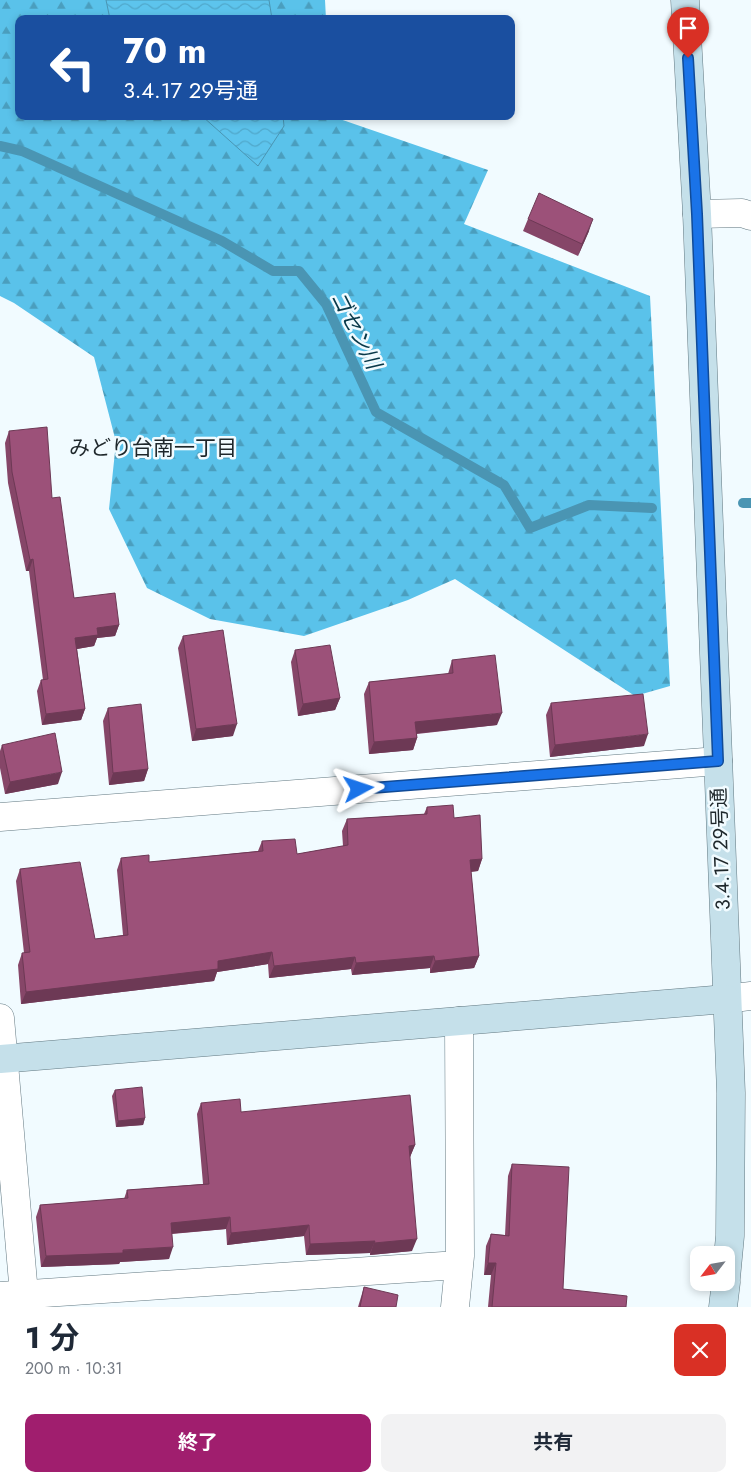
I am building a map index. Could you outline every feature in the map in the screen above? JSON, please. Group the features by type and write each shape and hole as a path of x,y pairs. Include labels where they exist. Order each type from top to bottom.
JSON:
{"street":[{"name":"3.4.17 29号通","path":"685,0 697,214 718,761 739,998 731,1093 729,1246"},
{"path":"697,214 742,214 751,216"},
{"path":"0,817 718,761"},
{"path":"2,1059 739,998"},
{"path":"0,1018 12,1295 458,1265"},
{"path":"455,1307 458,1265 459,1021"},
{"path":"723,1307 725,1291"}],"green space":[{"path":"0,0 325,0 326,15 15,15 15,120 343,120 488,170 464,224 650,296 670,686 635,696 455,579 408,600 304,636 210,619 147,588 109,509 116,442 94,357 14,303 0,296"}],"water":[{"path":"106,0 269,0 271,15 109,15"},
{"path":"206,120 283,120 284,126 258,166"}],"building":[{"path":"539,193 593,219 582,244 528,219"},
{"path":"47,427 52,498 60,497 74,598 115,593 119,625 97,628 98,635 75,638 85,709 46,714 41,680 48,679 33,559 30,560 12,472 9,431"},
{"path":"223,630 237,724 196,729 183,636"},
{"path":"330,645 340,698 303,704 295,650"},
{"path":"495,655 502,713 415,722 417,738 374,742 369,682 453,673 452,660"},
{"path":"643,694 648,734 555,745 551,703"},
{"path":"141,704 148,769 113,773 108,708"},
{"path":"55,733 62,772 10,782 2,745"},
{"path":"453,805 454,818 480,815 482,859 470,860 479,956 435,961 434,956 356,963 355,957 274,966 272,952 218,961 218,969 26,992 22,953 30,952 20,869 80,862 95,939 128,935 121,858 149,855 149,862 263,851 262,841 295,839 297,854 348,845 347,819 427,814 427,807"},
{"path":"142,1087 145,1118 118,1121 115,1090"},
{"path":"410,1095 415,1145 409,1146 417,1239 374,1243 375,1241 310,1244 309,1225 231,1233 230,1217 171,1223 173,1247 123,1250 123,1253 46,1256 40,1205 128,1198 127,1190 209,1184 201,1103 240,1099 241,1112"},
{"path":"512,1164 569,1167 563,1289 627,1296 626,1307 492,1307 496,1263 488,1263 491,1234 509,1236"},
{"path":"364,1287 398,1295 396,1307 360,1307"}],"waterway":[{"name":"ゴセン川","path":"0,146 22,151 222,241 273,271 299,271 326,304 376,412 504,485 530,528 589,505 652,508"},
{"name":"ゴセン川","path":"743,503 751,503"}],"district":[{"name":"みどり台南一丁目","path":"153,448"}],"route":[{"path":"359,789 718,761 697,214 688,58"}]}
